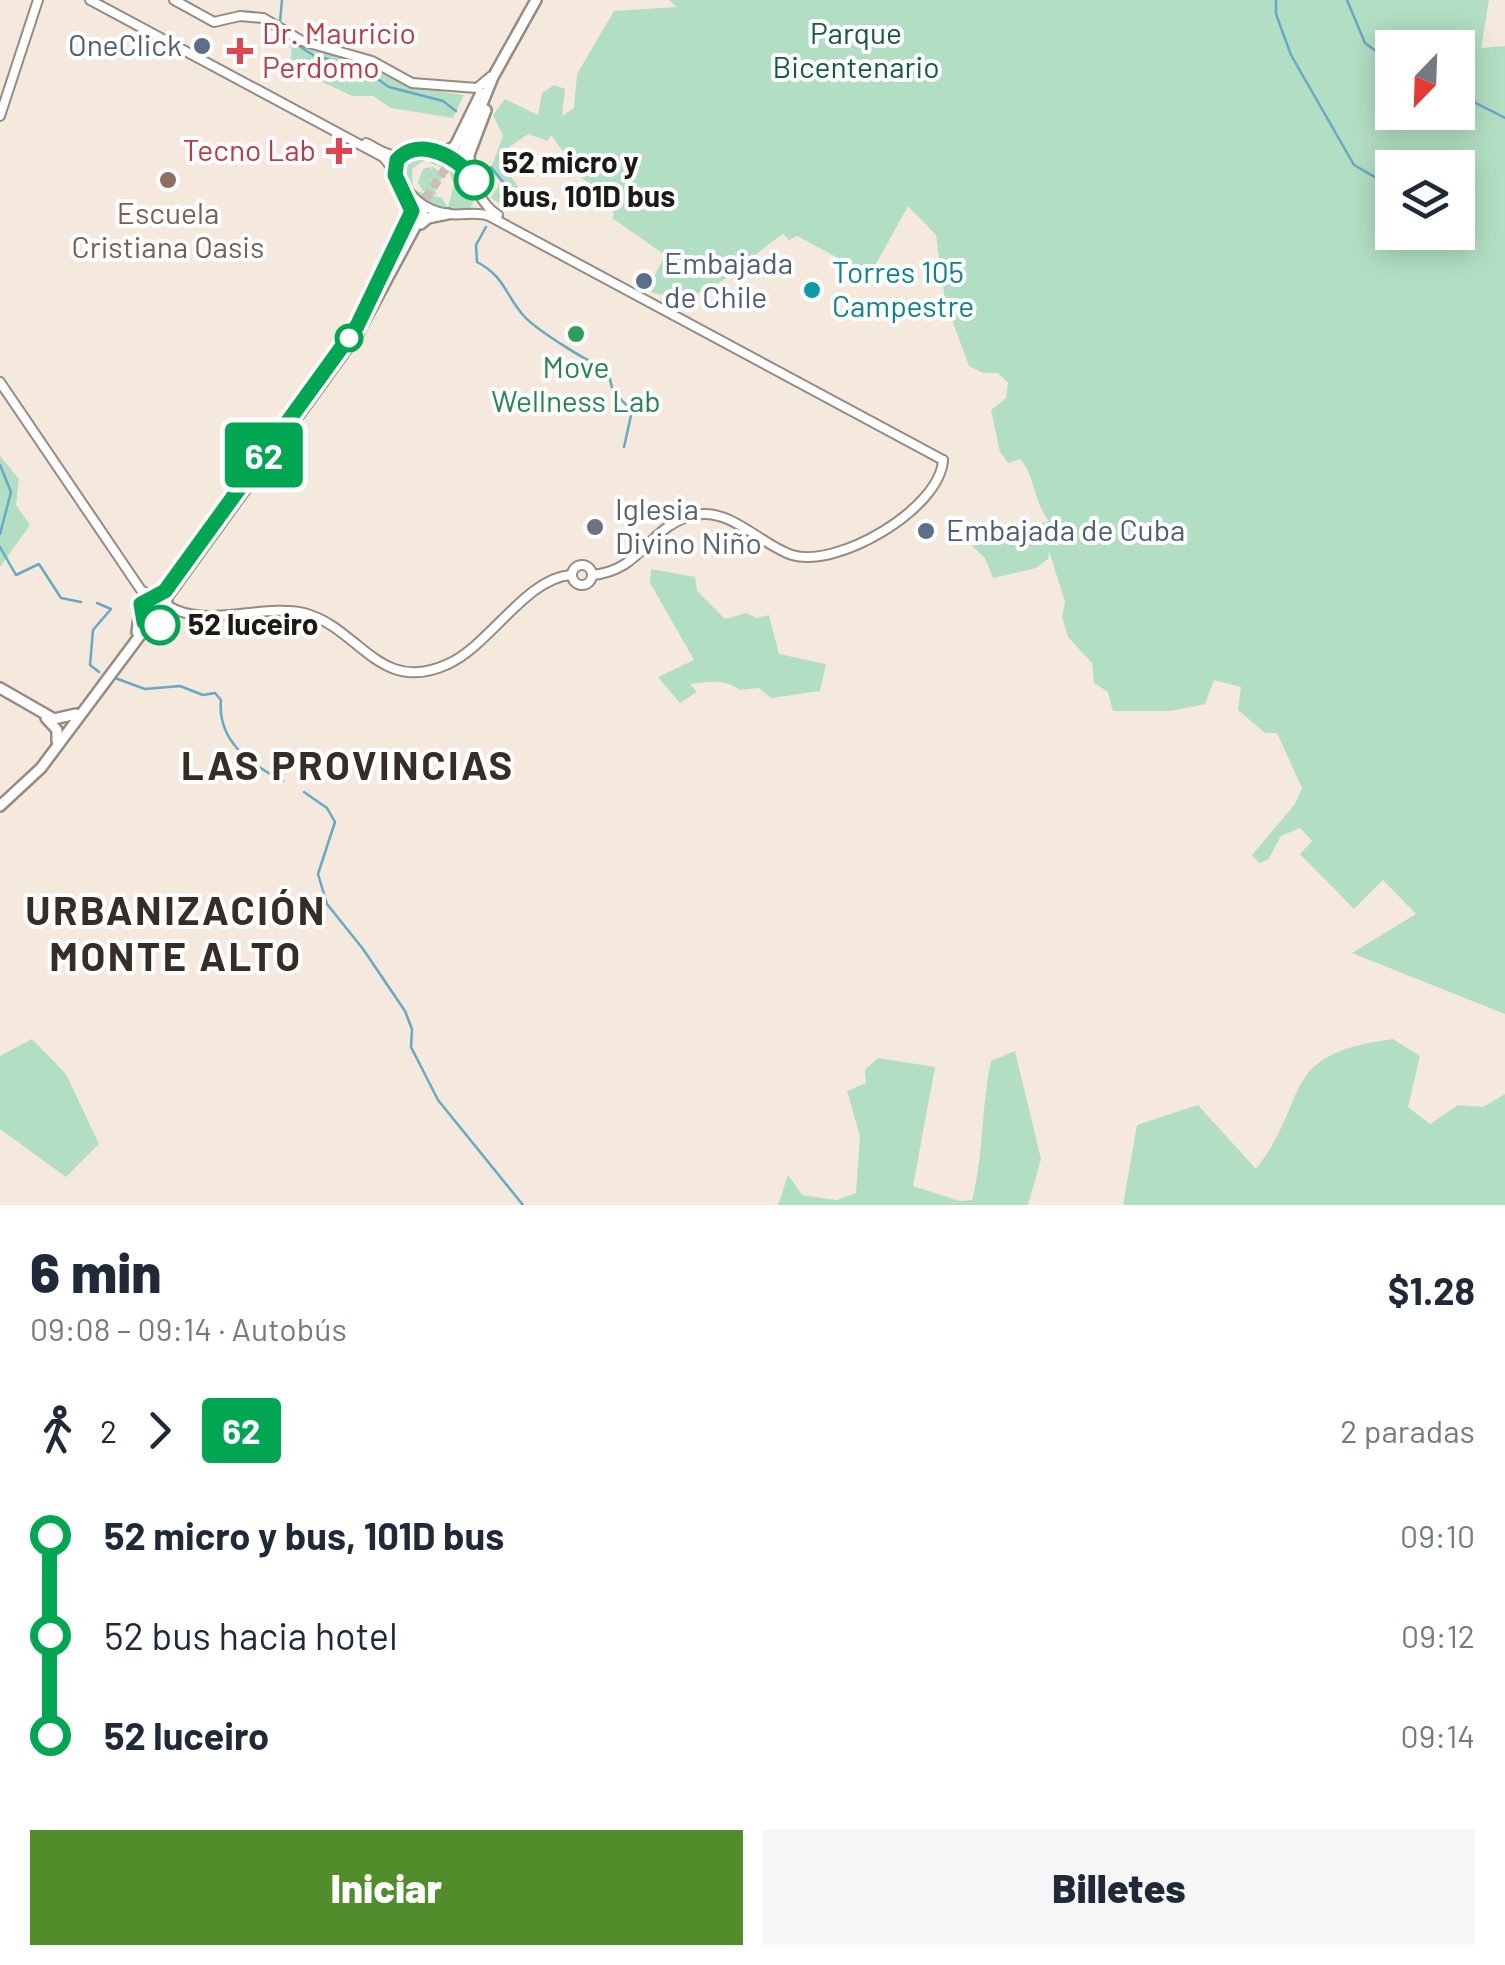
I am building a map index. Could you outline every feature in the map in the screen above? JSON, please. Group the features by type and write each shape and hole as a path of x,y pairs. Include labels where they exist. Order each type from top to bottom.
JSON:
{"main road":[{"path":"442,154 455,146 534,0"},
{"path":"458,156 490,80"},
{"path":"470,174 468,155 484,117 490,80"},
{"path":"390,273 412,211 406,192"},
{"path":"146,623 140,608 161,601 168,594 358,333 420,211 390,273"},
{"path":"161,601 353,333 424,220 448,214"},
{"path":"0,803 57,741 146,623 166,620 161,601"},
{"path":"0,803 41,768 146,623"},
{"path":"0,690 54,719 76,714"},
{"path":"0,690 50,722 57,730 57,741"}],"street":[{"path":"0,116 38,0"},
{"path":"90,0 383,157 406,192 421,205 448,214 490,216 943,460"},
{"path":"100,0 383,152 442,154 470,174 491,212 938,453 943,460"},
{"path":"174,0 208,20 263,18 302,41 372,60 412,83 462,88 482,87 490,80"},
{"path":"462,88 474,95 474,107"},
{"path":"395,175 403,153"},
{"path":"466,213 476,204 478,190"},
{"path":"0,384 140,590 179,612 302,613 322,622 372,659 416,672 454,661 546,582 571,575 581,565 592,575"},
{"path":"0,384 139,591 140,608"},
{"path":"571,575 582,586 592,575 622,570 674,521 697,514 719,516 802,557 870,539 916,507 938,477 943,460"},
{"path":"166,620 179,612"}],"green space":[{"name":"Parque Bicentenario","path":"669,0 1489,0 1481,48 1505,46 1505,1014 1352,953 1416,914 1383,880 1354,909 1300,854 1312,841 1300,828 1281,836 1268,860 1259,863 1252,855 1295,804 1302,788 1277,733 1265,733 1238,710 1241,687 1214,680 1205,704 1171,711 1113,711 1108,692 1094,683 1092,663 1068,637 1062,617 1065,602 1049,551 1048,559 1036,568 993,578 985,558 972,546 1049,521 1025,465 1020,459 1008,463 1000,452 991,410 1006,398 1008,383 998,373 983,373 969,366 945,301 936,235 908,206 870,275 797,236 789,240 783,234 717,284 682,297 641,287 649,287 665,255 612,218 614,214 597,187 584,180 551,135 548,141 528,134 502,152 501,162 517,185 517,197 508,209 491,198 501,182 490,171 503,136 493,115 505,99 538,115 542,93 554,85 565,89 562,116 574,108 577,74 614,11 676,7"},
{"path":"279,29 368,62 418,88 464,95 453,118 391,108 373,96 352,96 295,69 290,64 292,49 277,36"},
{"path":"429,155 464,173 476,197 470,208 447,210 418,197 397,170 401,159","holes":["429,157 430,163 448,169 454,184 448,208 442,198 413,190 412,169"]},
{"path":"431,166 445,175 436,186 430,179 437,195 423,191 418,182 423,169 430,167 433,173"},
{"path":"0,456 19,479 16,505 30,525 0,567"},
{"path":"651,569 695,577 697,591 725,619 746,613 757,618 769,615 779,654 826,664 820,691 771,698 759,688 740,690 723,682 703,682 690,684 697,692 680,703 658,677 694,660 650,583"},
{"path":"32,1039 66,1074 99,1144 66,1177 0,1129 0,1056"},
{"path":"1393,1039 1420,1056 1408,1107 1430,1124 1458,1105 1483,1107 1505,1094 1505,1205 1123,1205 1137,1125 1198,1105 1256,1169 1313,1068 1356,1046"},
{"path":"1015,1051 1041,1159 1028,1205 778,1205 788,1175 802,1195 837,1200 856,1193 860,1136 847,1091 866,1083 865,1070 878,1058 935,1067 913,1186 960,1201 972,1200 991,1061"}],"waterway":[{"path":"280,22 282,0"},
{"path":"1276,0 1276,14 1291,55 1354,165 1375,177"},
{"path":"1347,0 1365,43 1375,50"},
{"path":"279,33 313,55 365,70 389,87 443,101 456,111"},
{"path":"1475,103 1505,118"},
{"path":"491,167 507,187 500,196"},
{"path":"486,227 476,245 477,262 499,279 529,321 577,354 607,368 613,391 632,411 624,447"},
{"path":"0,465 11,492 0,534"},
{"path":"0,547 16,575 39,564 61,598 81,602"},
{"path":"97,603 111,609 93,630 90,665 99,672"},
{"path":"115,678 145,689 180,686 203,695 215,693 221,700 224,728 238,750 283,781"},
{"path":"304,792 327,808 335,822 318,874 327,904 405,1011 412,1029 411,1047 438,1100 523,1205"}],"tunnel":[{"path":"418,210 455,154"}],"bus line":[{"name":"62","path":"160,625 150,626 141,620 141,604 165,591 353,333 379,286 412,211 395,175 397,160 403,153 429,150 463,165 474,180"}],"place":[{"name":"OneClick","path":"202,46"},
{"name":"Dr. Mauricio Perdomo","path":"240,51"},
{"name":"Tecno Lab","path":"339,151"},
{"name":"Escuela Cristiana Oasis","path":"168,180"},
{"name":"52 micro y bus, 101D bus","path":"474,180"},
{"name":"Embajada de Chile","path":"644,281"},
{"name":"Torres 105 Campestre","path":"812,290"},
{"name":"Move Wellness Lab","path":"576,334"},
{"name":"Iglesia Divino Niño","path":"595,527"},
{"name":"Embajada de Cuba","path":"926,531"},
{"name":"52 luceiro","path":"160,625"}],"district":[{"name":"LAS PROVINCIAS","path":"348,766"},
{"name":"URBANIZACIÓN MONTE ALTO","path":"176,934"}]}
